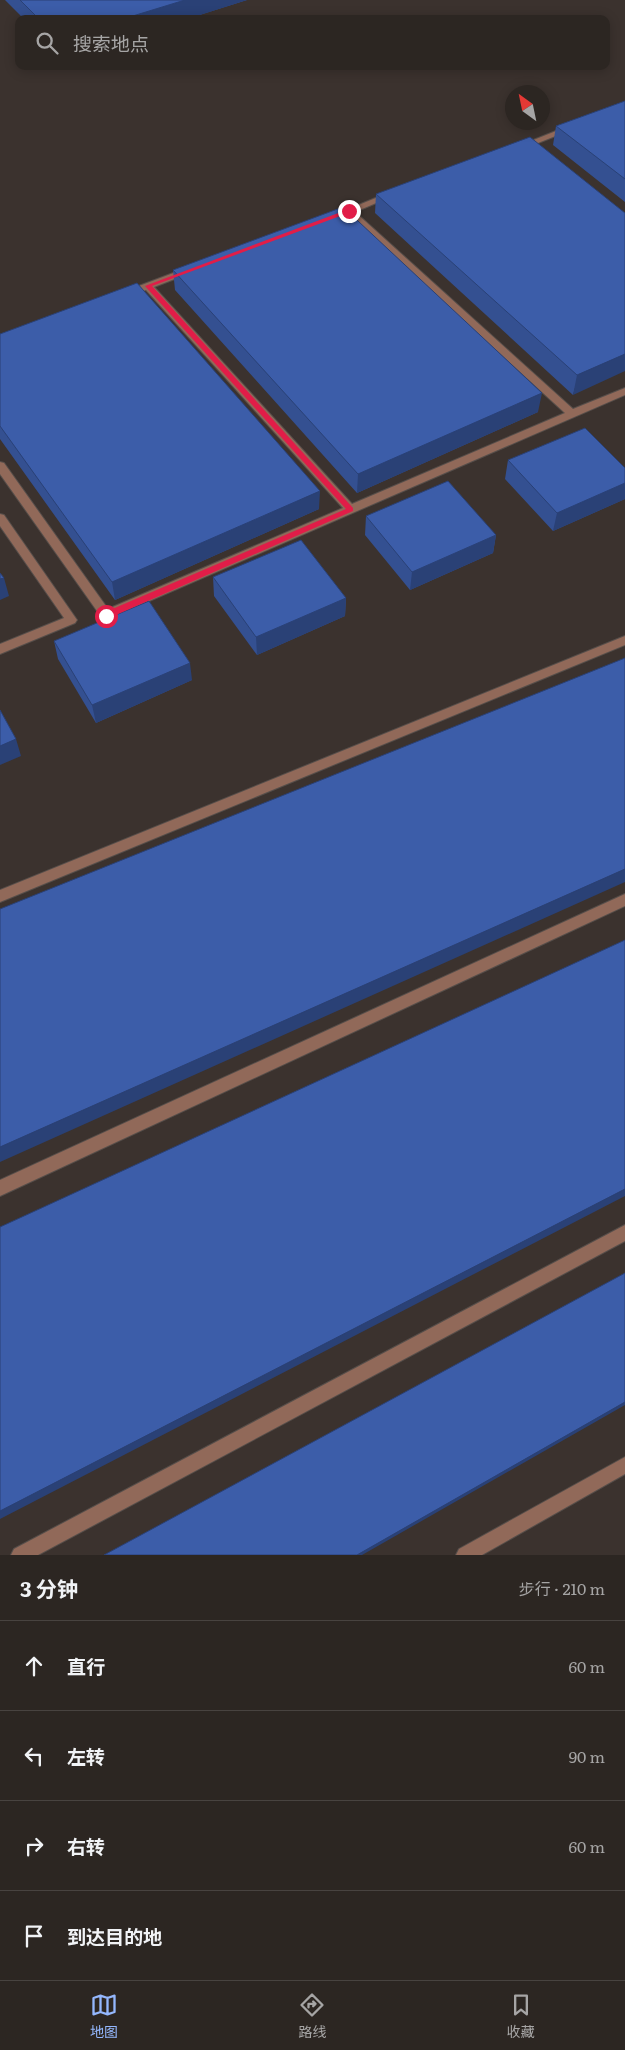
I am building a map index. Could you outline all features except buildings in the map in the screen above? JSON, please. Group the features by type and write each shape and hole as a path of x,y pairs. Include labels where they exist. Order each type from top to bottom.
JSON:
{"lane":[{"path":"513,150 534,146 582,124"},
{"path":"322,221 404,191"},
{"path":"349,211 571,413"},
{"path":"120,296 194,269"},
{"path":"148,286 350,509"},
{"path":"0,466 106,616 625,391"},
{"path":"0,518 71,620 0,649"},
{"path":"0,896 625,640"},
{"path":"0,1188 625,900"},
{"path":"20,1555 625,1233"},
{"path":"465,1555 625,1465"}],"route":[{"path":"106,616 350,509 148,286 349,211"}]}
